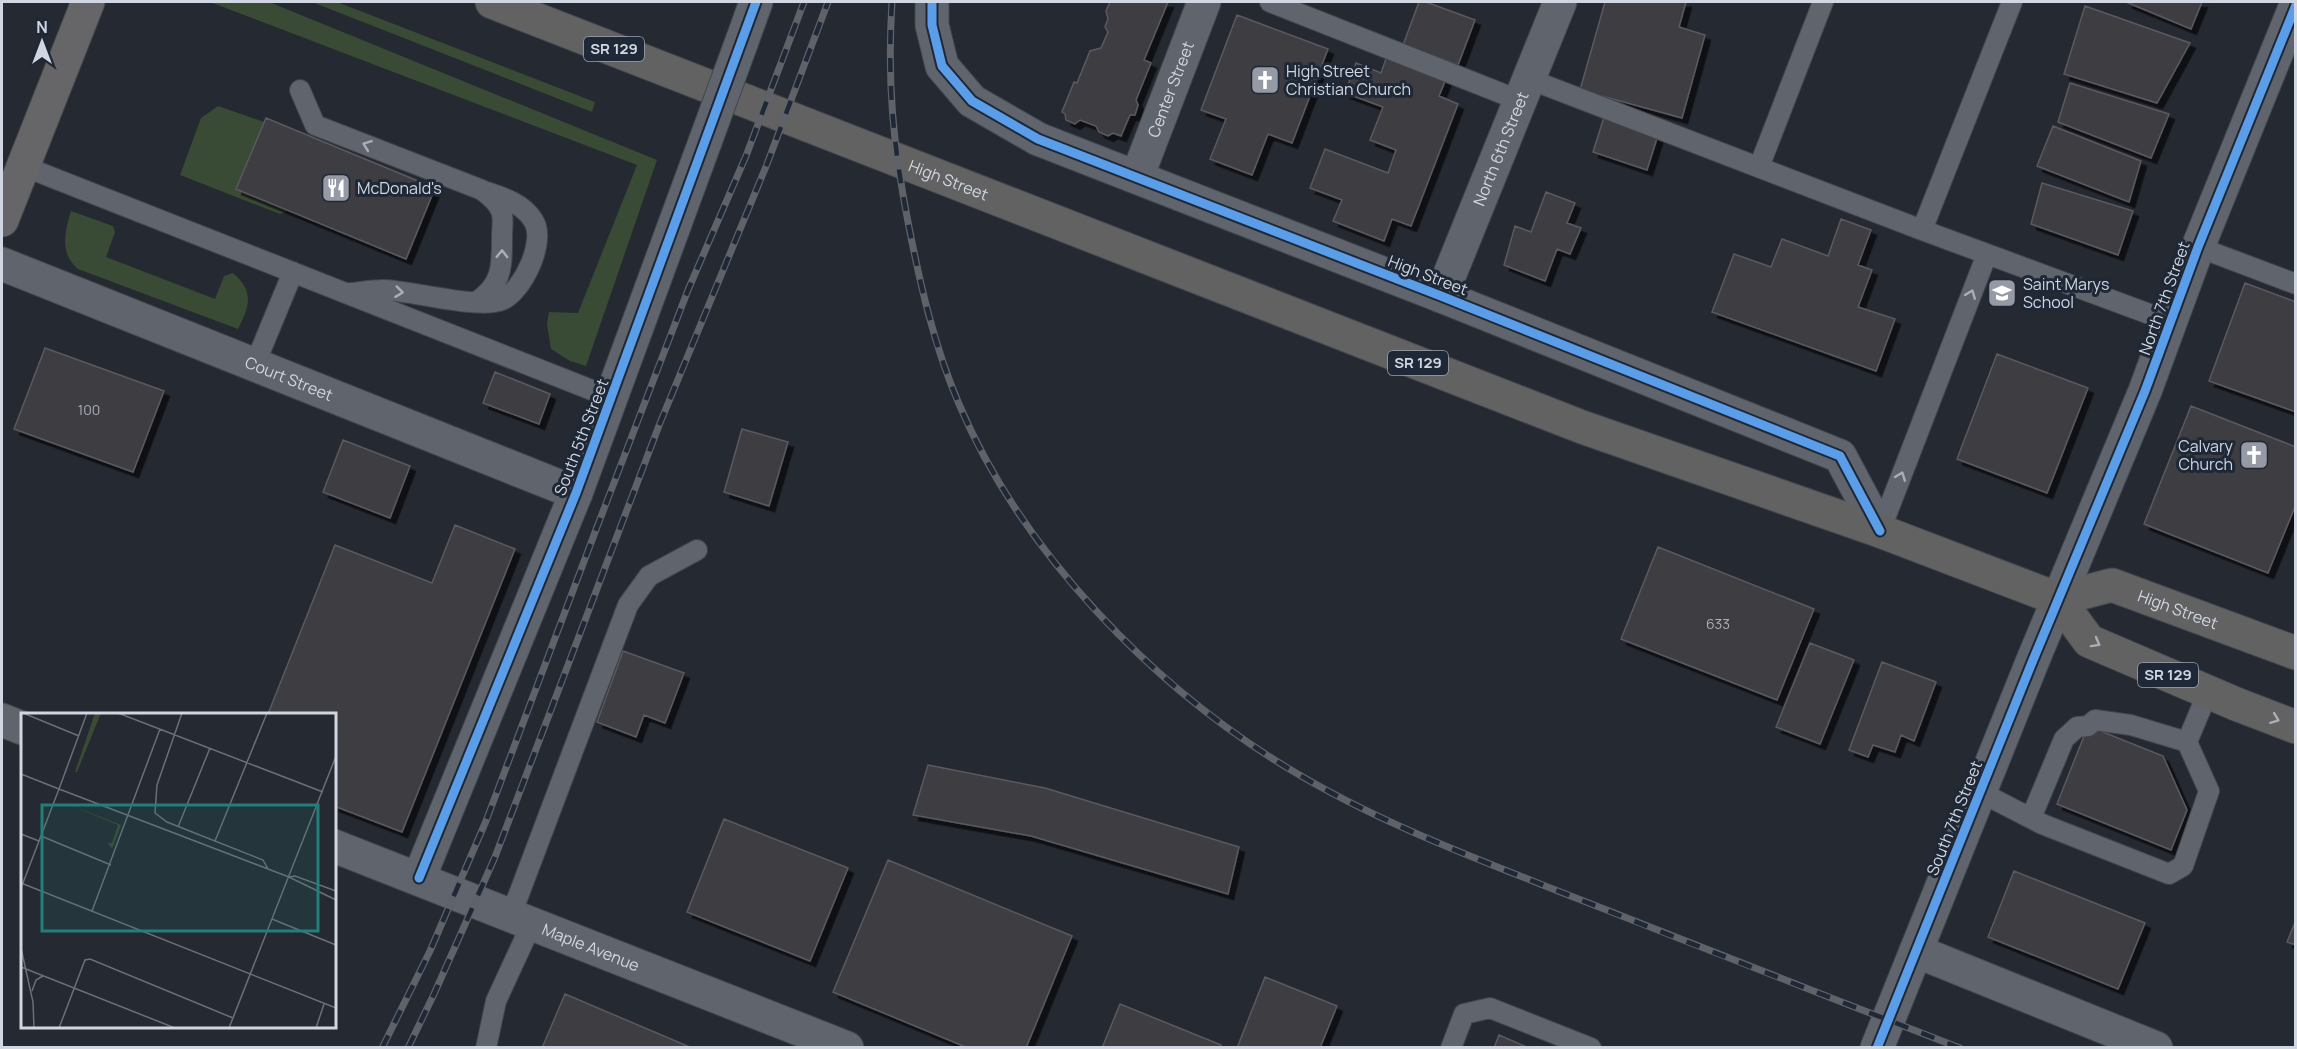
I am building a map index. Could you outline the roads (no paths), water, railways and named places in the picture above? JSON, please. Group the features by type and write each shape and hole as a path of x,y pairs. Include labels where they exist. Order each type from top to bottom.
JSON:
{"highway":[{"name":"High Street","path":"492,2 1582,427 1880,531 2058,600 2112,585 2295,653"},
{"name":"SR 129","path":"2058,600 2089,641 2295,727"}],"main road":[{"path":"2,220 88,2"}],"street":[{"name":"South 5th Street","path":"419,878 576,493 756,2"},
{"name":"High Street","path":"932,2 932,25 942,66 972,101 1038,139 1441,296 1840,456 1880,531"},
{"name":"Center Street","path":"1137,177 1204,2"},
{"name":"North 6th Street","path":"1441,296 1560,2"},
{"name":"North 7th Street","path":"2058,600 2145,391 2198,247 2295,5"},
{"name":"Court Street","path":"2,264 576,493"},
{"name":"South 7th Street","path":"1877,1047 2058,600"},
{"path":"2,720 21,728"},
{"name":"Maple Avenue","path":"336,847 847,1047"},
{"path":"1916,951 2156,1047"}],"lane":[{"path":"1270,2 1485,88 1525,90 1759,167 2171,322"},
{"path":"1759,167 1823,2"},
{"path":"1922,230 2012,2"},
{"path":"300,90 315,125 509,199 526,211 535,223 537,243 526,275 514,292 501,301 476,302 382,290 348,294"},
{"path":"23,166 612,398"},
{"path":"476,302 490,293 498,279 502,262 502,213 496,202 482,190"},
{"path":"2198,247 2295,284"},
{"path":"1880,531 1987,254"},
{"path":"255,364 293,272"},
{"path":"486,1047 496,1001 521,919 628,605 650,576 697,550"},
{"path":"1980,792 2031,818 2169,874 2183,866 2209,791 2187,742 2208,692"},
{"path":"2031,818 2064,739 2077,727 2088,726 2095,720 2104,721 2130,725 2187,742"},
{"path":"1451,1047 1464,1014 1490,1008 1591,1047"}],"railway":[{"path":"382,1048 430,951 486,821 688,290 746,156 804,2"},
{"path":"408,1048 495,857 660,423 767,164 828,2"},
{"path":"892,2 890,59 892,113 898,166 923,292 950,382 986,459 1018,513 1056,564 1097,612 1142,657 1190,699 1240,737 1291,770 1395,824 1467,855 1960,1048"}],"place":[{"name":"High Street Christian Church","path":"1265,80"},
{"name":"McDonald's","path":"336,188"},
{"name":"Saint Marys School","path":"2002,293"},
{"name":"Calvary Church","path":"2254,455"}]}
